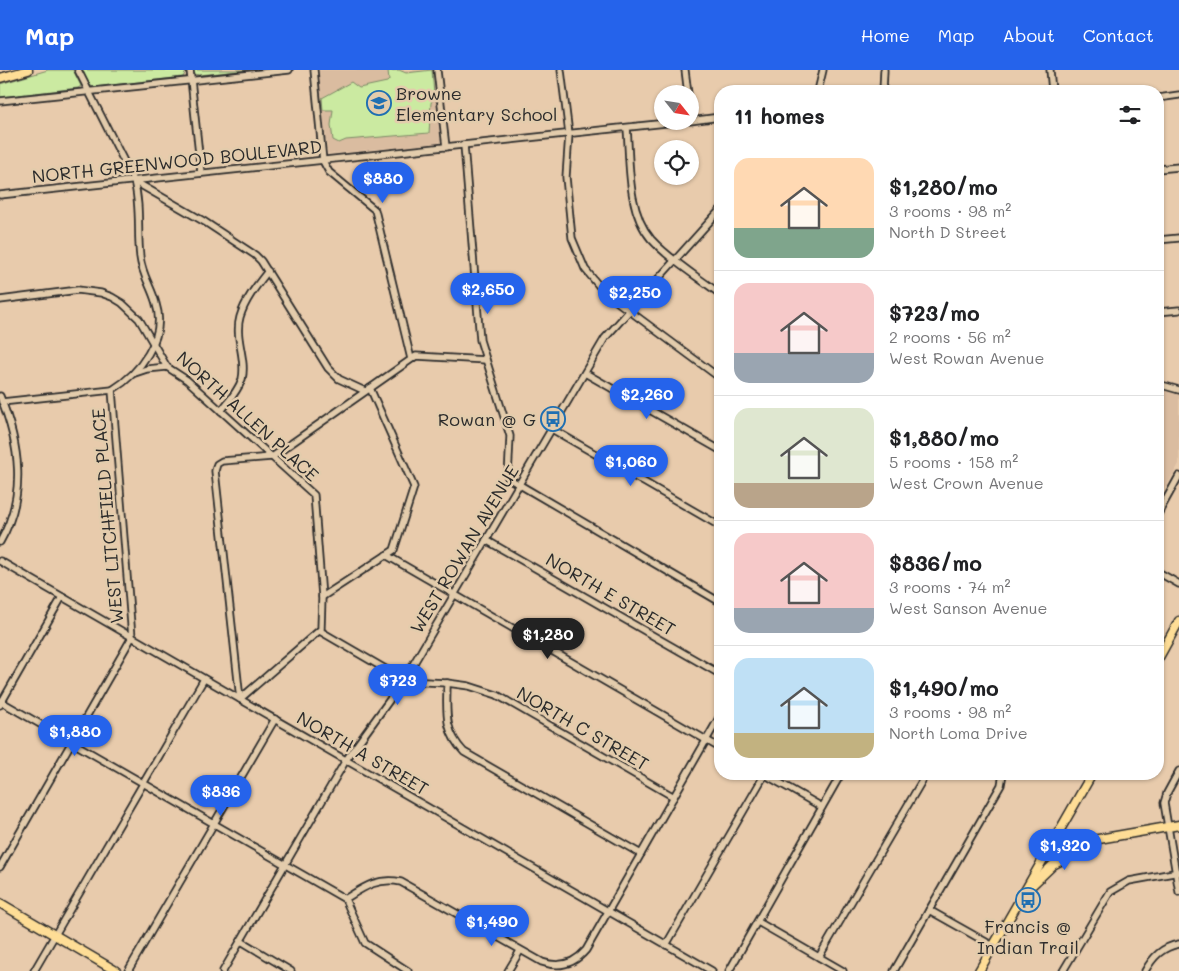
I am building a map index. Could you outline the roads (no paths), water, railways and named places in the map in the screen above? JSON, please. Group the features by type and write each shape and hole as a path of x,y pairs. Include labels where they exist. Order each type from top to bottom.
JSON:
{"main road":[{"path":"0,78 28,70"},
{"path":"1164,648 1179,621"},
{"path":"979,971 1089,780"},
{"path":"1055,839 1070,844 1179,825"},
{"path":"1023,894 1053,865 1100,840"},
{"path":"0,904 116,971"}],"street":[{"name":"WEST LITCHFIELD PLACE","path":"78,70 134,181 137,193 141,266 157,305 158,318 153,342 135,374"},
{"path":"190,70 201,173"},
{"path":"0,101 289,70"},
{"path":"314,70 323,161 329,172 375,210 410,359"},
{"path":"437,70 446,147"},
{"path":"562,70 568,134 566,176 572,238 578,255 594,282 628,311 714,374"},
{"path":"685,70 687,85"},
{"path":"819,85 823,70"},
{"path":"883,85 884,70"},
{"path":"1050,70 1051,85"},
{"path":"1164,97 1179,96"},
{"path":"699,120 714,118"},
{"name":"NORTH GREENWOOD BOULEVARD","path":"0,195 654,125"},
{"path":"627,128 638,214 650,238 714,289"},
{"path":"464,146 480,340 510,436 507,476 519,486 714,599"},
{"path":"1164,168 1179,167"},
{"path":"134,181 205,222 248,250 261,261 328,368 339,379 368,390 414,485 395,548 322,596"},
{"name":"WEST ROWAN AVENUE","path":"223,971 346,760 404,680 605,338 714,217"},
{"path":"1164,239 1179,238"},
{"path":"221,411 236,392 242,376 238,340 240,318 250,296 268,271"},
{"name":"NORTH ALLEN PLACE","path":"0,300 78,290 100,293 122,302 131,310 153,342 167,367 187,380 315,497 322,596 321,630"},
{"path":"1164,311 1179,310"},
{"path":"240,699 216,467 222,461 272,456 418,355 486,360"},
{"name":"WEST LITCHFIELD PLACE","path":"132,637 112,390 135,374 157,367 167,367"},
{"path":"585,373 714,447"},
{"path":"1164,386 1179,390"},
{"path":"0,542 10,519 18,481 16,442 1,399 112,390"},
{"path":"552,430 714,523"},
{"path":"1164,503 1179,476"},
{"name":"NORTH E STREET","path":"486,540 714,671"},
{"path":"386,555 714,745"},
{"name":"NORTH A STREET","path":"0,561 712,971"},
{"path":"1164,575 1179,584"},
{"path":"62,597 1,703 345,899 365,944 408,971"},
{"path":"240,699 321,630 404,680"},
{"path":"0,867 132,637"},
{"path":"34,971 204,679"},
{"name":"NORTH C STREET","path":"404,680 469,686 497,695 674,797"},
{"path":"446,683 448,728 453,741 464,752 641,854"},
{"path":"128,971 275,719"},
{"path":"345,899 373,882 383,880 400,882 520,951 548,964 570,963 580,957 586,950 714,726"},
{"path":"1179,772 1167,793 1164,803 1179,892"},
{"path":"666,945 761,780"},
{"path":"775,780 822,807"},
{"path":"729,971 838,780"},
{"path":"819,958 923,780"},
{"path":"894,971 1001,785 1002,780"},
{"path":"1063,971 1110,892 1129,881 1177,872"},
{"path":"930,910 993,946"},
{"path":"758,922 843,971"},
{"path":"241,941 291,971"},
{"path":"1145,971 1157,954 1165,948 1179,944"},
{"path":"508,971 520,951"}],"place":[{"name":"Browne Elementary School","path":"379,103"},
{"name":"Rowan @ G","path":"553,419"},
{"name":"Francis @ Indian Trail","path":"1028,900"}]}
